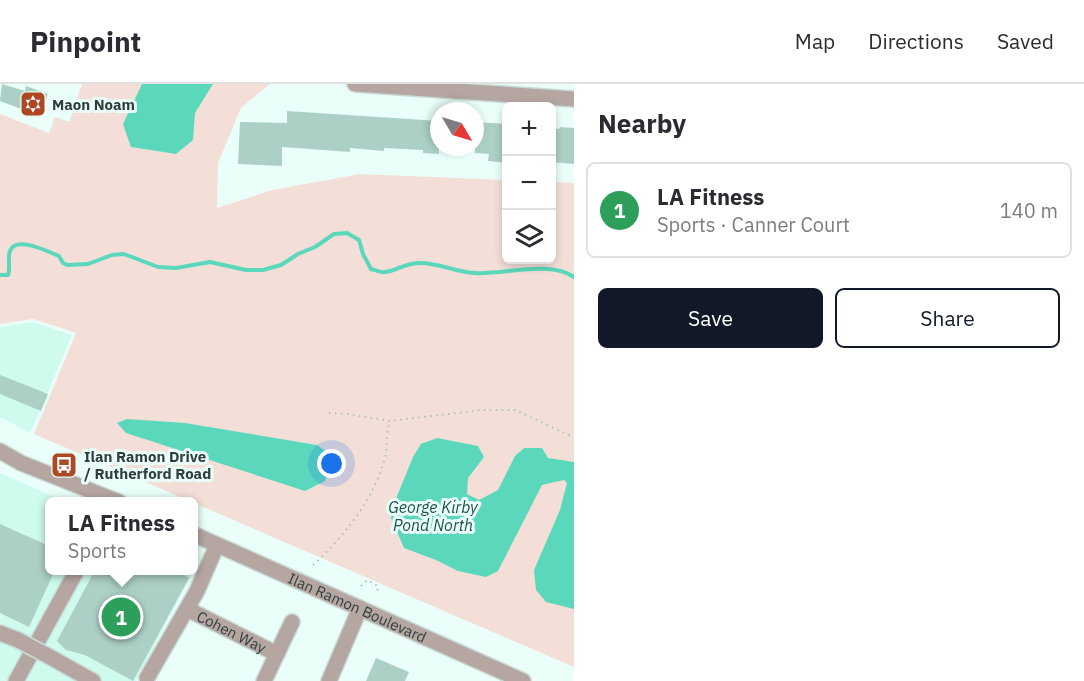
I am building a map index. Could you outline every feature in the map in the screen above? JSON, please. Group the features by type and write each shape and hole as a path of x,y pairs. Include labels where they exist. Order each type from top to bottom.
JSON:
{"street":[{"path":"355,84 574,99"},
{"path":"0,451 21,463 106,497"},
{"name":"Ilan Ramon Boulevard","path":"198,536 506,678 523,681"},
{"path":"147,678 187,609 217,545"},
{"path":"16,681 74,575"},
{"name":"Cohen Way","path":"187,609 277,654"},
{"path":"329,681 360,609"},
{"name":"Cohen Way","path":"264,681 292,622"},
{"path":"0,633 18,640 93,681"}],"path":[{"path":"329,413 390,421 482,410 515,410 571,436"},
{"path":"313,565 336,543 366,503 385,457 386,433 390,421"},
{"path":"361,586 368,580 373,582 378,586 377,593"}],"shaded area":[{"path":"82,84 270,84 241,108 218,163 217,208 272,190 360,174 502,180 502,264 556,264 556,182 574,183 574,667 198,505 198,497 180,497 34,434 76,333 33,319 0,324 0,114 49,133 55,117 69,122"},
{"path":"33,322 72,335 30,433 0,417 0,327"},
{"path":"0,473 55,497 45,497 45,575 191,575 136,681 0,681"}],"water":[{"path":"142,84 213,84 195,113 193,140 176,154 131,147 123,124"},
{"path":"127,419 185,423 317,445 328,453 331,463 325,481 305,491 126,433 117,423"},
{"name":"George Kirby Pond North","path":"437,438 478,446 484,457 468,478 467,494 479,500 498,490 515,456 524,448 542,448 548,458 574,462 574,609 546,602 536,590 534,570 560,510 567,483 564,480 542,485 498,571 486,577 458,571 404,548 391,518 397,496 413,457 421,444"}],"building":[{"name":"Maon Noam","path":"2,84 25,91 26,86 48,94 40,116 0,101"},
{"path":"287,111 430,120 430,153 423,153 423,150 384,148 384,151 350,148 350,152 282,147 282,166 238,164 240,122 287,123"},
{"path":"484,123 502,124 502,162 488,161 489,154 484,154"},
{"path":"560,127 574,128 574,164 556,162 556,129"},
{"path":"0,375 48,394 41,411 0,394"},
{"path":"0,524 45,544 45,575 53,575 29,627 0,613"},
{"path":"92,575 183,575 189,578 133,681 85,655 66,650 57,641"},
{"path":"376,658 409,672 405,681 366,681"}],"waterway":[{"path":"0,275 8,275 10,251 13,246 19,244 48,251 59,256 67,265 88,264 112,255 124,254 158,267 176,268 210,262 246,270 263,270 281,265 334,234 347,233 359,240 371,269 380,272 420,263 474,273 552,269 574,277"}],"place":[{"name":"Maon Noam","path":"33,104"},
{"name":"Ilan Ramon Drive / Rutherford Road","path":"64,465"},
{"name":"LA Fitness","path":"121,617"}]}
